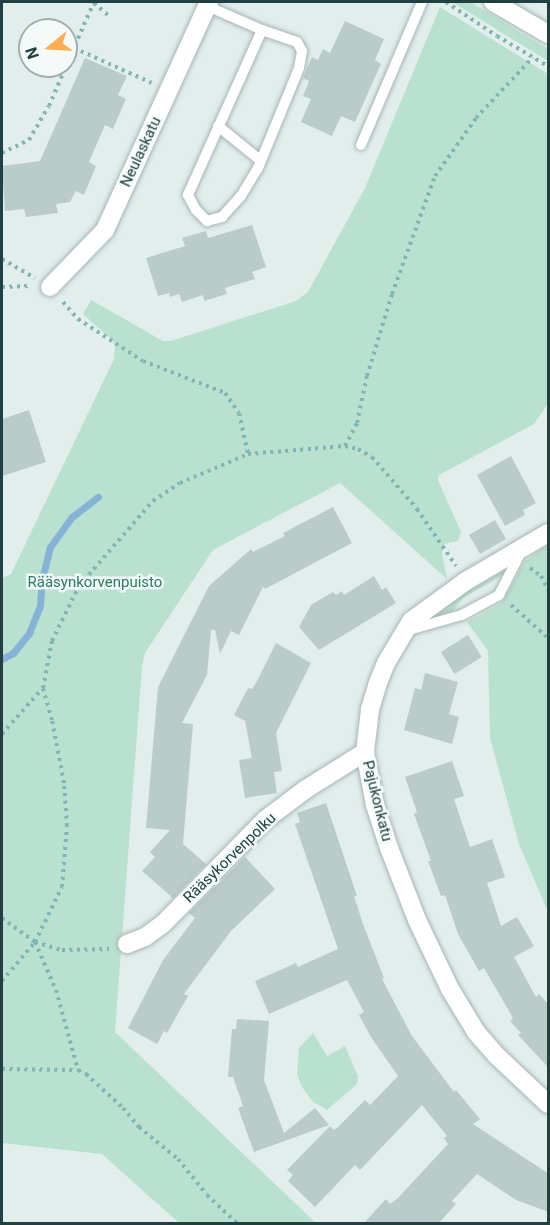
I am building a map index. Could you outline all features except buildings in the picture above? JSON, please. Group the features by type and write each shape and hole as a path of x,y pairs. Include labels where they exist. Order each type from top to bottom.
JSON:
{"street":[{"path":"493,2 549,34"},
{"name":"Neulaskatu","path":"50,287 105,230 208,4"},
{"name":"Pajukonkatu","path":"549,533 520,553 466,581 422,611 405,631 386,663 378,683 370,710 365,752 375,805 389,848 417,920 450,989 476,1032 549,1104"},
{"name":"Rääsykorvenpolku","path":"127,944 145,937 163,924 265,820 306,789 365,752"}],"lane":[{"path":"361,145 422,2"},
{"path":"208,4 262,30 297,42 302,51 296,77 261,161 229,212 211,222 201,217 188,195 262,30"},
{"path":"218,126 261,161"},
{"path":"405,631 462,615 499,595 520,553"}],"path":[{"path":"78,39 94,2 108,15"},
{"path":"446,2 549,66"},
{"path":"78,50 153,84"},
{"path":"345,446 357,423 367,376 392,294 435,176 476,118 533,57"},
{"path":"2,153 29,141 49,106 61,78"},
{"path":"2,259 50,287 78,319 135,356 161,370 214,387 225,393 239,413 248,454"},
{"path":"2,287 50,287"},
{"path":"2,981 35,942 62,887 67,826 64,783 52,720 43,688 52,641 79,586 141,514 168,489 248,454 345,446 358,449 372,457 417,509 466,581"},
{"path":"520,553 541,576 549,590"},
{"path":"499,595 549,638"},
{"path":"2,734 43,688"},
{"path":"2,918 35,942 71,950 109,949 127,944"},
{"path":"35,942 56,990 78,1070"},
{"path":"2,1069 78,1070 95,1080 139,1126 178,1159 207,1195 238,1224"}],"green space":[{"path":"452,2 470,2 548,49 548,61"},
{"name":"Rääsynkorvenpuisto","path":"440,7 548,74 548,404 534,424 439,475 438,480 461,532 458,541 444,544 442,553 447,579 340,483 213,550 145,653 142,666 115,1032 316,1223 179,1223 102,1154 2,1143 2,578 11,574 114,359 115,347 112,340 83,314 91,300 163,341 171,341 296,301 308,292 365,188"},
{"path":"548,545 548,912 519,844 490,738 488,651 467,622 502,603 525,561"},
{"path":"503,571 505,574 463,598 452,612 430,619 455,599"},
{"path":"313,1033 327,1056 345,1046 358,1076 357,1084 327,1110 312,1101 297,1075 299,1048"}],"waterway":[{"path":"2,659 13,653 29,633 40,606 42,579 50,547 72,517 98,497"}]}
